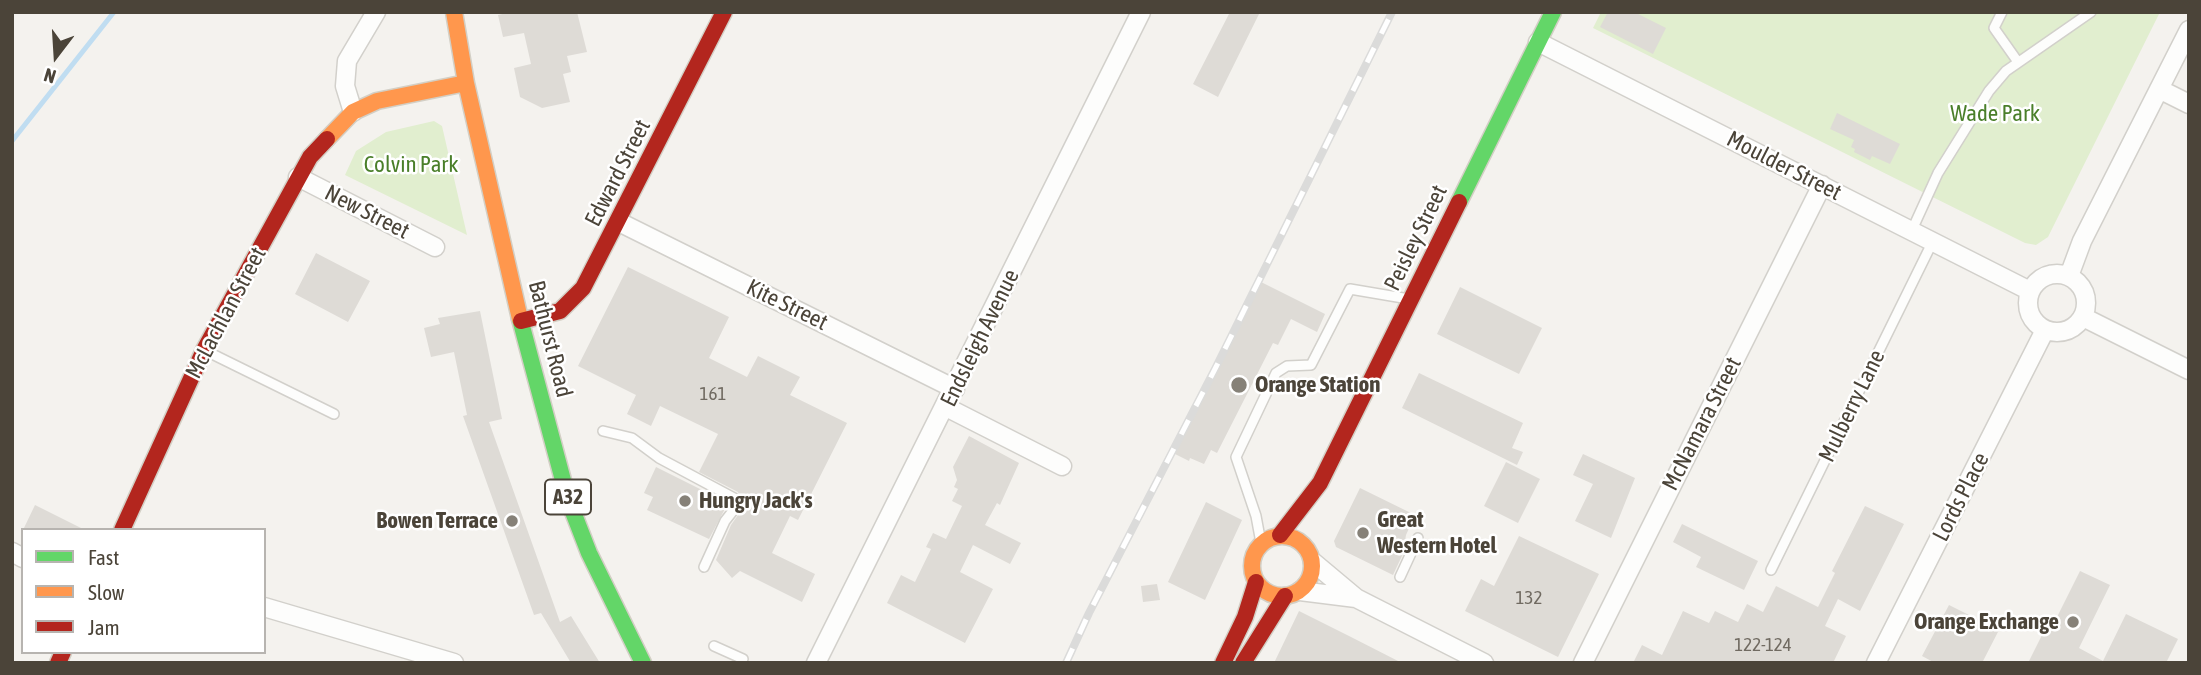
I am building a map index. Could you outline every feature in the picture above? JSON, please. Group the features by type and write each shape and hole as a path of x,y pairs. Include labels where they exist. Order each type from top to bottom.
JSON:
{"main road":[{"name":"Bathurst Road","path":"454,12 466,83 521,321 578,525 643,663"},
{"name":"Edward Street","path":"521,321 560,312 574,301 619,222 724,12"},
{"name":"Peisley Street","path":"1280,535 1320,483 1553,12"},
{"name":"McLachlan Street","path":"123,528 204,350 298,177 322,141 353,112 377,101 466,83"},
{"name":"Peisley Street","path":"1310,555 1320,483"},
{"path":"1223,663 1245,617 1256,582 1252,562 1261,543 1280,535 1291,536 1310,555 1310,579 1292,593 1243,663"},
{"path":"1256,582 1268,593 1292,593"}],"street":[{"path":"353,112 345,86 347,61 376,12"},
{"name":"Endsleigh Avenue","path":"816,663 1141,12"},
{"path":"2069,276 2082,241 2189,30"},
{"name":"Moulder Street","path":"1538,42 2030,291"},
{"path":"2159,89 2189,104"},
{"name":"New Street","path":"298,177 435,247"},
{"name":"McNamara Street","path":"1583,663 1822,186"},
{"name":"Kite Street","path":"619,222 955,388"},
{"path":"2046,276 2069,276 2085,293 2083,317 2067,331 2045,330 2029,313 2030,291 2046,276"},
{"path":"2083,317 2189,370"},
{"name":"Lords Place","path":"1876,663 2045,330"},
{"path":"946,407 1062,466"},
{"path":"1310,555 1356,598 1484,663"},
{"path":"1292,593 1356,598"},
{"path":"266,608 454,663"}],"lane":[{"path":"2002,12 1994,28 2018,62"},
{"path":"1912,230 1938,173 1965,127 2006,71 2091,12"},
{"name":"Mulberry Lane","path":"1771,570 1933,241"},
{"path":"1261,543 1256,516 1236,457 1276,373 1287,366 1311,365 1350,289 1411,300"},
{"path":"204,350 334,414"},
{"path":"604,431 632,438 659,458 734,498 736,507 725,522 705,567"},
{"path":"1400,577 1418,538"},
{"path":"714,646 743,659"}],"green space":[{"name":"Wade Park","path":"1601,12 2160,12 2048,237 2036,245 2025,243 1593,28"},
{"name":"Colvin Park","path":"434,121 442,126 467,235 345,175 356,151 386,132"}],"building":[{"path":"511,12 577,12 587,52 567,56 571,72 563,74 570,102 542,108 520,97 514,68 531,64 524,33 503,37 498,15"},
{"path":"1230,12 1260,12 1218,97 1193,84"},
{"path":"1608,12 1634,12 1666,28 1653,54 1600,27"},
{"path":"1837,113 1900,144 1890,164 1872,156 1870,160 1854,152 1855,149 1851,147 1854,140 1830,129"},
{"path":"316,253 370,281 348,322 295,294"},
{"path":"628,267 729,317 709,358 747,377 758,356 800,377 790,395 847,423 798,520 790,516 772,553 815,574 802,602 740,571 732,578 716,560 731,525 743,508 738,492 699,472 718,434 660,406 651,426 627,414 636,395 578,366"},
{"path":"1259,281 1325,314 1317,332 1291,319 1278,345 1273,343 1217,453 1211,450 1204,464 1190,458 1189,461 1173,453"},
{"path":"1460,287 1542,328 1519,374 1437,334"},
{"path":"480,311 502,419 489,422 560,622 571,616 600,663 571,663 541,613 534,615 463,416 467,415 454,352 431,357 424,328 440,324 438,318"},
{"path":"1419,373 1523,423 1512,448 1523,452 1517,465 1402,408"},
{"path":"969,436 1019,463 1000,505 997,503 985,525 1021,543 1010,564 973,545 960,572 993,589 965,643 887,603 901,575 915,582 931,549 926,547 933,533 946,539 962,506 952,501 958,489 954,487 957,480 953,467"},
{"path":"1583,454 1635,478 1611,538 1575,521 1593,484 1573,475"},
{"path":"1506,462 1540,479 1518,523 1484,506"},
{"name":"Hungry Jack's","path":"656,467 728,503 709,539 647,510 653,497 644,493"},
{"name":"Great Western Hotel","path":"1360,488 1415,515 1406,535 1405,541 1408,543 1393,575 1336,547 1334,541"},
{"path":"1206,502 1242,520 1205,600 1168,582"},
{"path":"35,505 81,528 24,528"},
{"path":"1865,506 1904,524 1860,611 1838,599 1825,626 1846,636 1833,663 1633,663 1642,645 1662,655 1683,611 1709,623 1715,611 1738,622 1747,604 1763,612 1776,586 1818,607 1835,573 1832,571"},
{"path":"1682,524 1758,561 1744,590 1696,567 1701,557 1673,542"},
{"path":"1519,536 1599,574 1558,657 1465,611 1481,579 1494,586"},
{"name":"Orange Exchange","path":"2080,571 2110,585 2079,648 2103,661 2126,614 2178,639 2166,663 2028,663 2044,631 2049,633"},
{"path":"1157,584 1160,600 1143,602 1141,586"},
{"path":"1949,605 1999,630 1982,663 1935,663 1922,656"},
{"path":"1299,611 1351,637 1402,663 1274,663"}],"waterway":[{"path":"12,141 114,12"}],"railway":[{"path":"1066,663 1392,12"}],"traffic: fast":[{"path":"1459,202 1553,12"},
{"path":"520,319 568,499 589,553 643,663"}],"traffic: slow":[{"path":"454,12 466,83 520,319"},
{"path":"327,139 353,112 377,101 466,83"},
{"path":"1276,536 1288,536 1304,544 1310,554 1312,566 1310,578 1304,588 1288,596 1276,596 1260,588 1252,572 1252,560 1260,544 1276,536"}],"traffic: jam":[{"path":"521,321 560,311 583,288 724,12"},
{"path":"123,528 204,350 310,157 327,139"},
{"path":"1280,535 1320,483 1459,202"},
{"path":"1223,663 1245,617 1256,582"},
{"path":"1243,663 1285,596"},
{"path":"58,663 62,654"}],"place":[{"name":"Orange Station","path":"1239,385"},
{"name":"Hungry Jack's","path":"685,501"},
{"name":"Bowen Terrace","path":"512,521"},
{"name":"Great Western Hotel","path":"1363,533"},
{"name":"Orange Exchange","path":"2073,622"}]}
